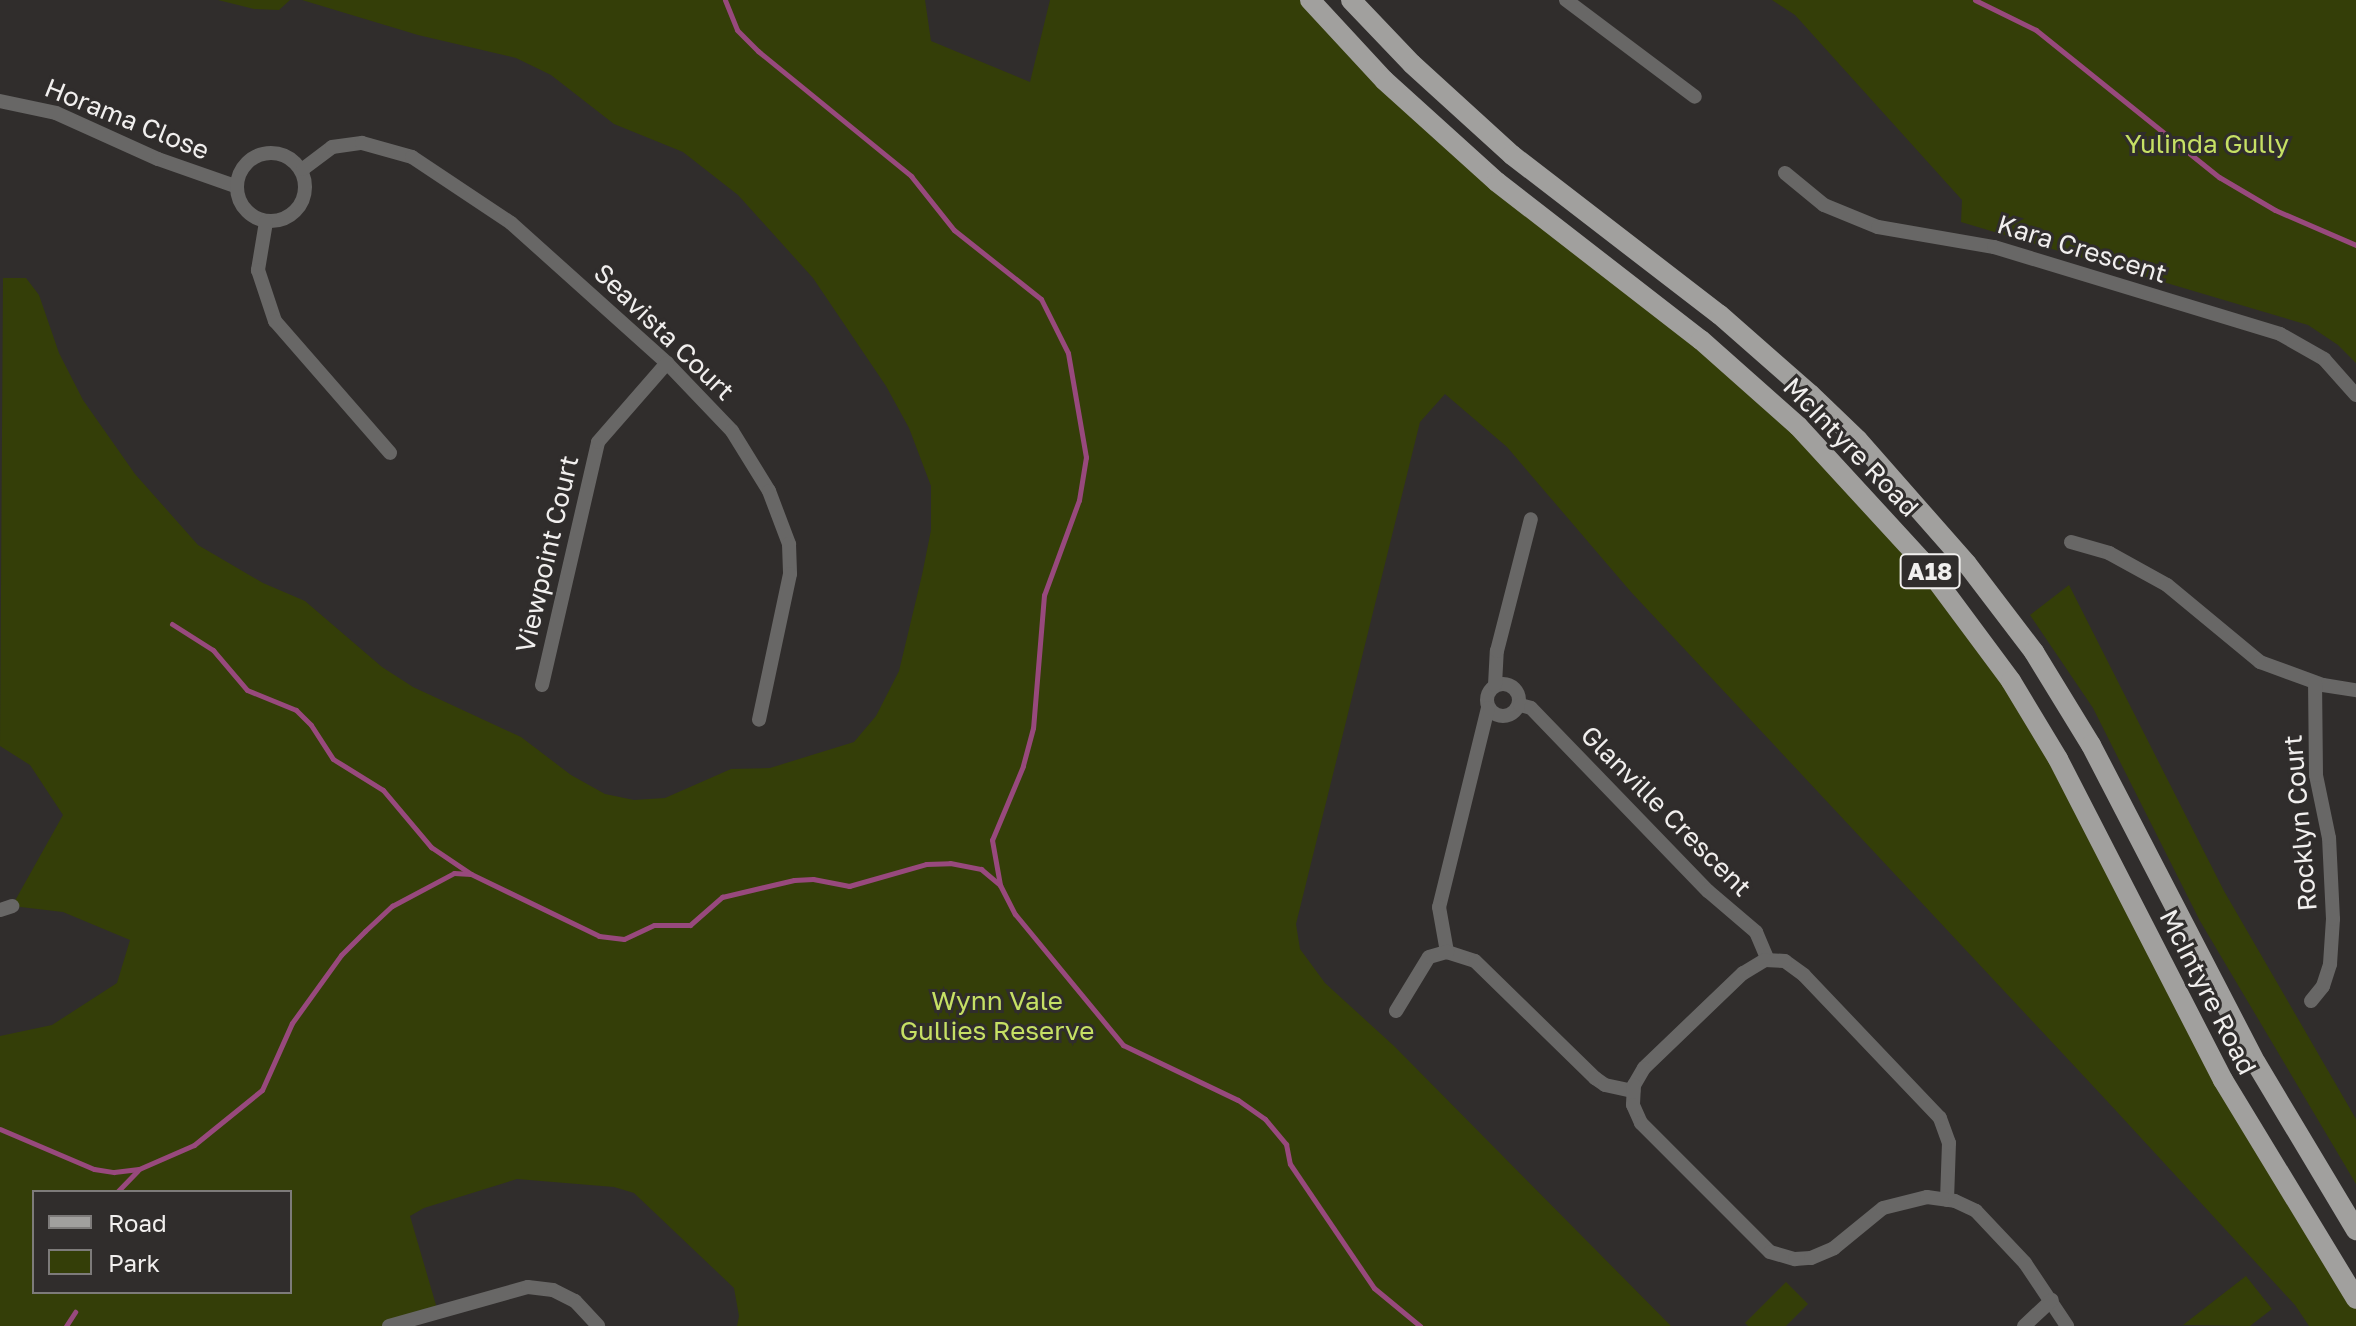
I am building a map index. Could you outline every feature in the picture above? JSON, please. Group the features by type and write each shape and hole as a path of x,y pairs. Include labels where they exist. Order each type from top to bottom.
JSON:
{"main road":[{"name":"McIntyre Road","path":"1310,0 1384,80 1486,172 1701,340 1798,426 1922,561 2011,681 2058,759 2223,1080 2356,1299"},
{"name":"McIntyre Road","path":"1351,0 1412,64 1512,155 1720,315 1810,394 1858,440 1967,564 2034,652 2091,745 2256,1063 2356,1230"}],"street":[{"path":"1566,0 1695,97"},
{"name":"Horama Close","path":"0,101 56,113 158,159 235,186"},
{"name":"Seavista Court","path":"303,169 332,147 362,143 412,157 511,223 667,363 732,431 769,491 789,544 790,574 759,720"},
{"path":"281,152 303,169 306,197 288,218 266,222 239,204 235,186 237,176 254,155 281,152"},
{"name":"Kara Crescent","path":"1785,173 1824,205 1867,223 1929,238 1994,247 2280,334 2324,359 2356,395"},
{"path":"266,222 258,270 275,321 390,453"},
{"name":"Viewpoint Court","path":"542,685 598,442 667,363"},
{"path":"1447,952 1439,907 1488,708 1487,695 1495,685 1497,651 1531,519"},
{"path":"2071,542 2122,559 2167,585 2260,662 2315,683 2356,690"},
{"name":"Rocklyn Court","path":"2311,1001 2323,986 2330,964 2333,919 2329,838 2316,775 2315,683"},
{"path":"1488,708 1504,717 1512,715 1520,705 1519,692 1509,684 1495,685"},
{"name":"Glanville Crescent","path":"1520,705 1531,708 1708,891 1756,932 1768,960"},
{"path":"1396,1011 1429,957 1447,952 1475,961 1595,1078 1605,1085 1633,1091"},
{"path":"1947,1200 1949,1143 1940,1118 1796,967 1768,960 1743,973 1644,1068 1633,1091 1633,1105 1641,1123 1758,1242 1782,1257 1811,1258 1826,1253 1883,1208 1905,1200 1927,1197 1947,1200 1976,1211 2025,1263 2067,1326"},
{"path":"389,1326 528,1287 553,1290 575,1301 598,1326"},
{"path":"2024,1326 2052,1300"}],"green space":[{"path":"218,0 290,0 279,10 254,9"},
{"name":"Wynn Vale Gullies Reserve","path":"302,0 925,0 931,41 1030,82 1050,0 1310,0 1384,80 1798,425 1961,610 2127,892 2356,1299 2356,1326 2309,1326 2295,1305 2107,1101 1631,592 1507,447 1445,394 1420,422 1296,924 1300,949 1325,983 1394,1046 1671,1326 737,1326 739,1316 734,1288 634,1193 614,1187 517,1179 424,1208 410,1216 438,1312 389,1326 0,1326 0,1036 52,1025 117,983 130,940 63,912 12,906 63,815 30,765 0,746 3,278 26,278 39,295 59,353 83,400 135,474 198,545 263,583 305,601 382,667 413,687 521,737 571,775 605,794 634,800 665,798 731,769 770,768 854,742 876,716 899,671 931,530 931,486 909,428 886,386 813,278 738,195 683,152 614,124 551,75 516,58 418,35"},
{"name":"Yulinda Gully","path":"1772,0 2356,0 2356,363 2338,345 2308,325 1961,222 1962,200 1795,15"},
{"path":"2069,585 2224,891 2356,1119 2356,1184 2200,921 2093,708 2030,615"},
{"path":"2246,1276 2272,1309 2250,1326 2183,1325"},
{"path":"1786,1282 1808,1304 1786,1326 1748,1326 1745,1323"}],"waterway":[{"path":"725,0 737,30 758,51 911,176 954,230 1041,299 1068,353 1086,457 1079,500 1044,595 1033,728 1023,766 992,840 1000,885"},
{"path":"1975,0 2036,30 2219,177 2275,210 2356,245"},
{"path":"172,624 213,650 247,690 296,710 311,725 333,759 383,790 431,847 471,874 599,936 624,939 654,925 690,925 722,897 794,880 813,879 849,886 926,864 950,863 981,869 1000,885 1015,914 1123,1045 1238,1100 1265,1119 1286,1144 1290,1164 1374,1288 1420,1326"},
{"path":"0,1129 94,1169 114,1172 139,1169 194,1145 262,1090 292,1023 341,955 365,931 392,906 454,873 471,874"},
{"path":"119,1190 138,1170"},
{"path":"66,1326 75,1312"}]}
